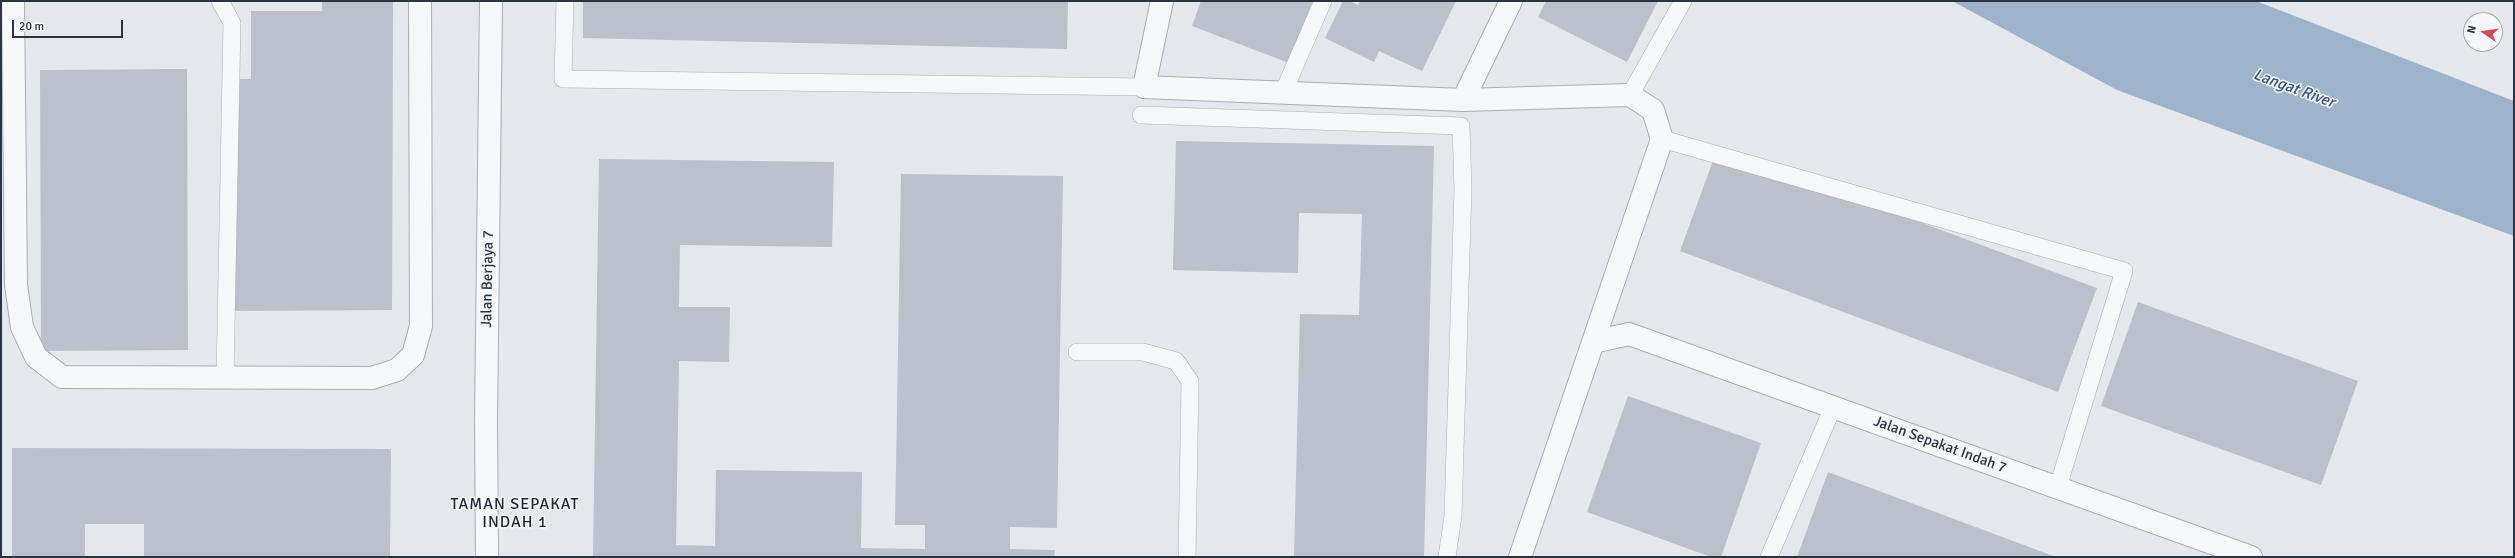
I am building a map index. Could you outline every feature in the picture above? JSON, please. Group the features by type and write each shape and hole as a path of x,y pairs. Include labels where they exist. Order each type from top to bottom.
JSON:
{"street":[{"path":"13,1 16,285 22,327 36,357 62,377 225,378 372,378 397,370 413,355 421,326 420,1"},
{"name":"Jalan Berjaya 7","path":"487,557 486,404 491,1"},
{"path":"1162,1 1144,87 1463,100 1630,95 1653,110 1662,139 1520,557"},
{"path":"1463,100 1511,1"},
{"path":"1593,342 1629,334 1606,301"},
{"name":"Jalan Sepakat Indah 7","path":"1629,334 2251,557"}],"lane":[{"path":"220,1 232,23 225,378"},
{"path":"565,1 563,79 1144,87"},
{"path":"1283,93 1322,1"},
{"path":"1630,95 1683,1"},
{"path":"1140,115 1461,126 1463,205 1453,516 1447,557"},
{"path":"1662,139 2124,271 2058,487"},
{"path":"1077,352 1143,352 1176,361 1190,381 1187,557"},
{"path":"1769,557 1833,407"}],"water":[{"name":"Langat River","path":"1952,1 2256,1 2514,101 2514,236 2117,90"}],"building":[{"path":"322,1 393,1 392,310 232,311 233,79 251,79 251,11 322,11"},
{"path":"583,1 1068,1 1067,49 583,38"},
{"path":"1201,1 1313,1 1289,63 1192,26"},
{"path":"1343,1 1349,1 1358,5 1360,1 1456,1 1422,71 1379,51 1374,62 1325,38"},
{"path":"1546,1 1658,1 1627,62 1538,17"},
{"path":"187,69 188,350 41,351 40,70"},
{"path":"1176,141 1434,146 1424,557 1294,557 1300,314 1359,315 1362,214 1299,213 1298,273 1173,270"},
{"path":"1718,147 2097,288 2058,392 1680,251"},
{"path":"599,159 834,162 832,247 680,245 679,307 730,307 729,362 679,361 676,545 715,546 716,470 862,472 861,548 925,549 925,525 895,525 901,174 1063,176 1057,528 1010,527 1010,549 1055,550 1054,557 593,557"},
{"path":"2138,302 2358,381 2321,485 2101,406"},
{"path":"1628,396 1761,443 1721,557 1711,557 1587,512"},
{"path":"12,448 391,449 390,557 144,557 144,524 85,524 85,557 12,557"},
{"path":"1828,472 2048,554 2056,557 1797,557"}],"district":[{"name":"TAMAN SEPAKAT INDAH 1","path":"515,514"}]}
